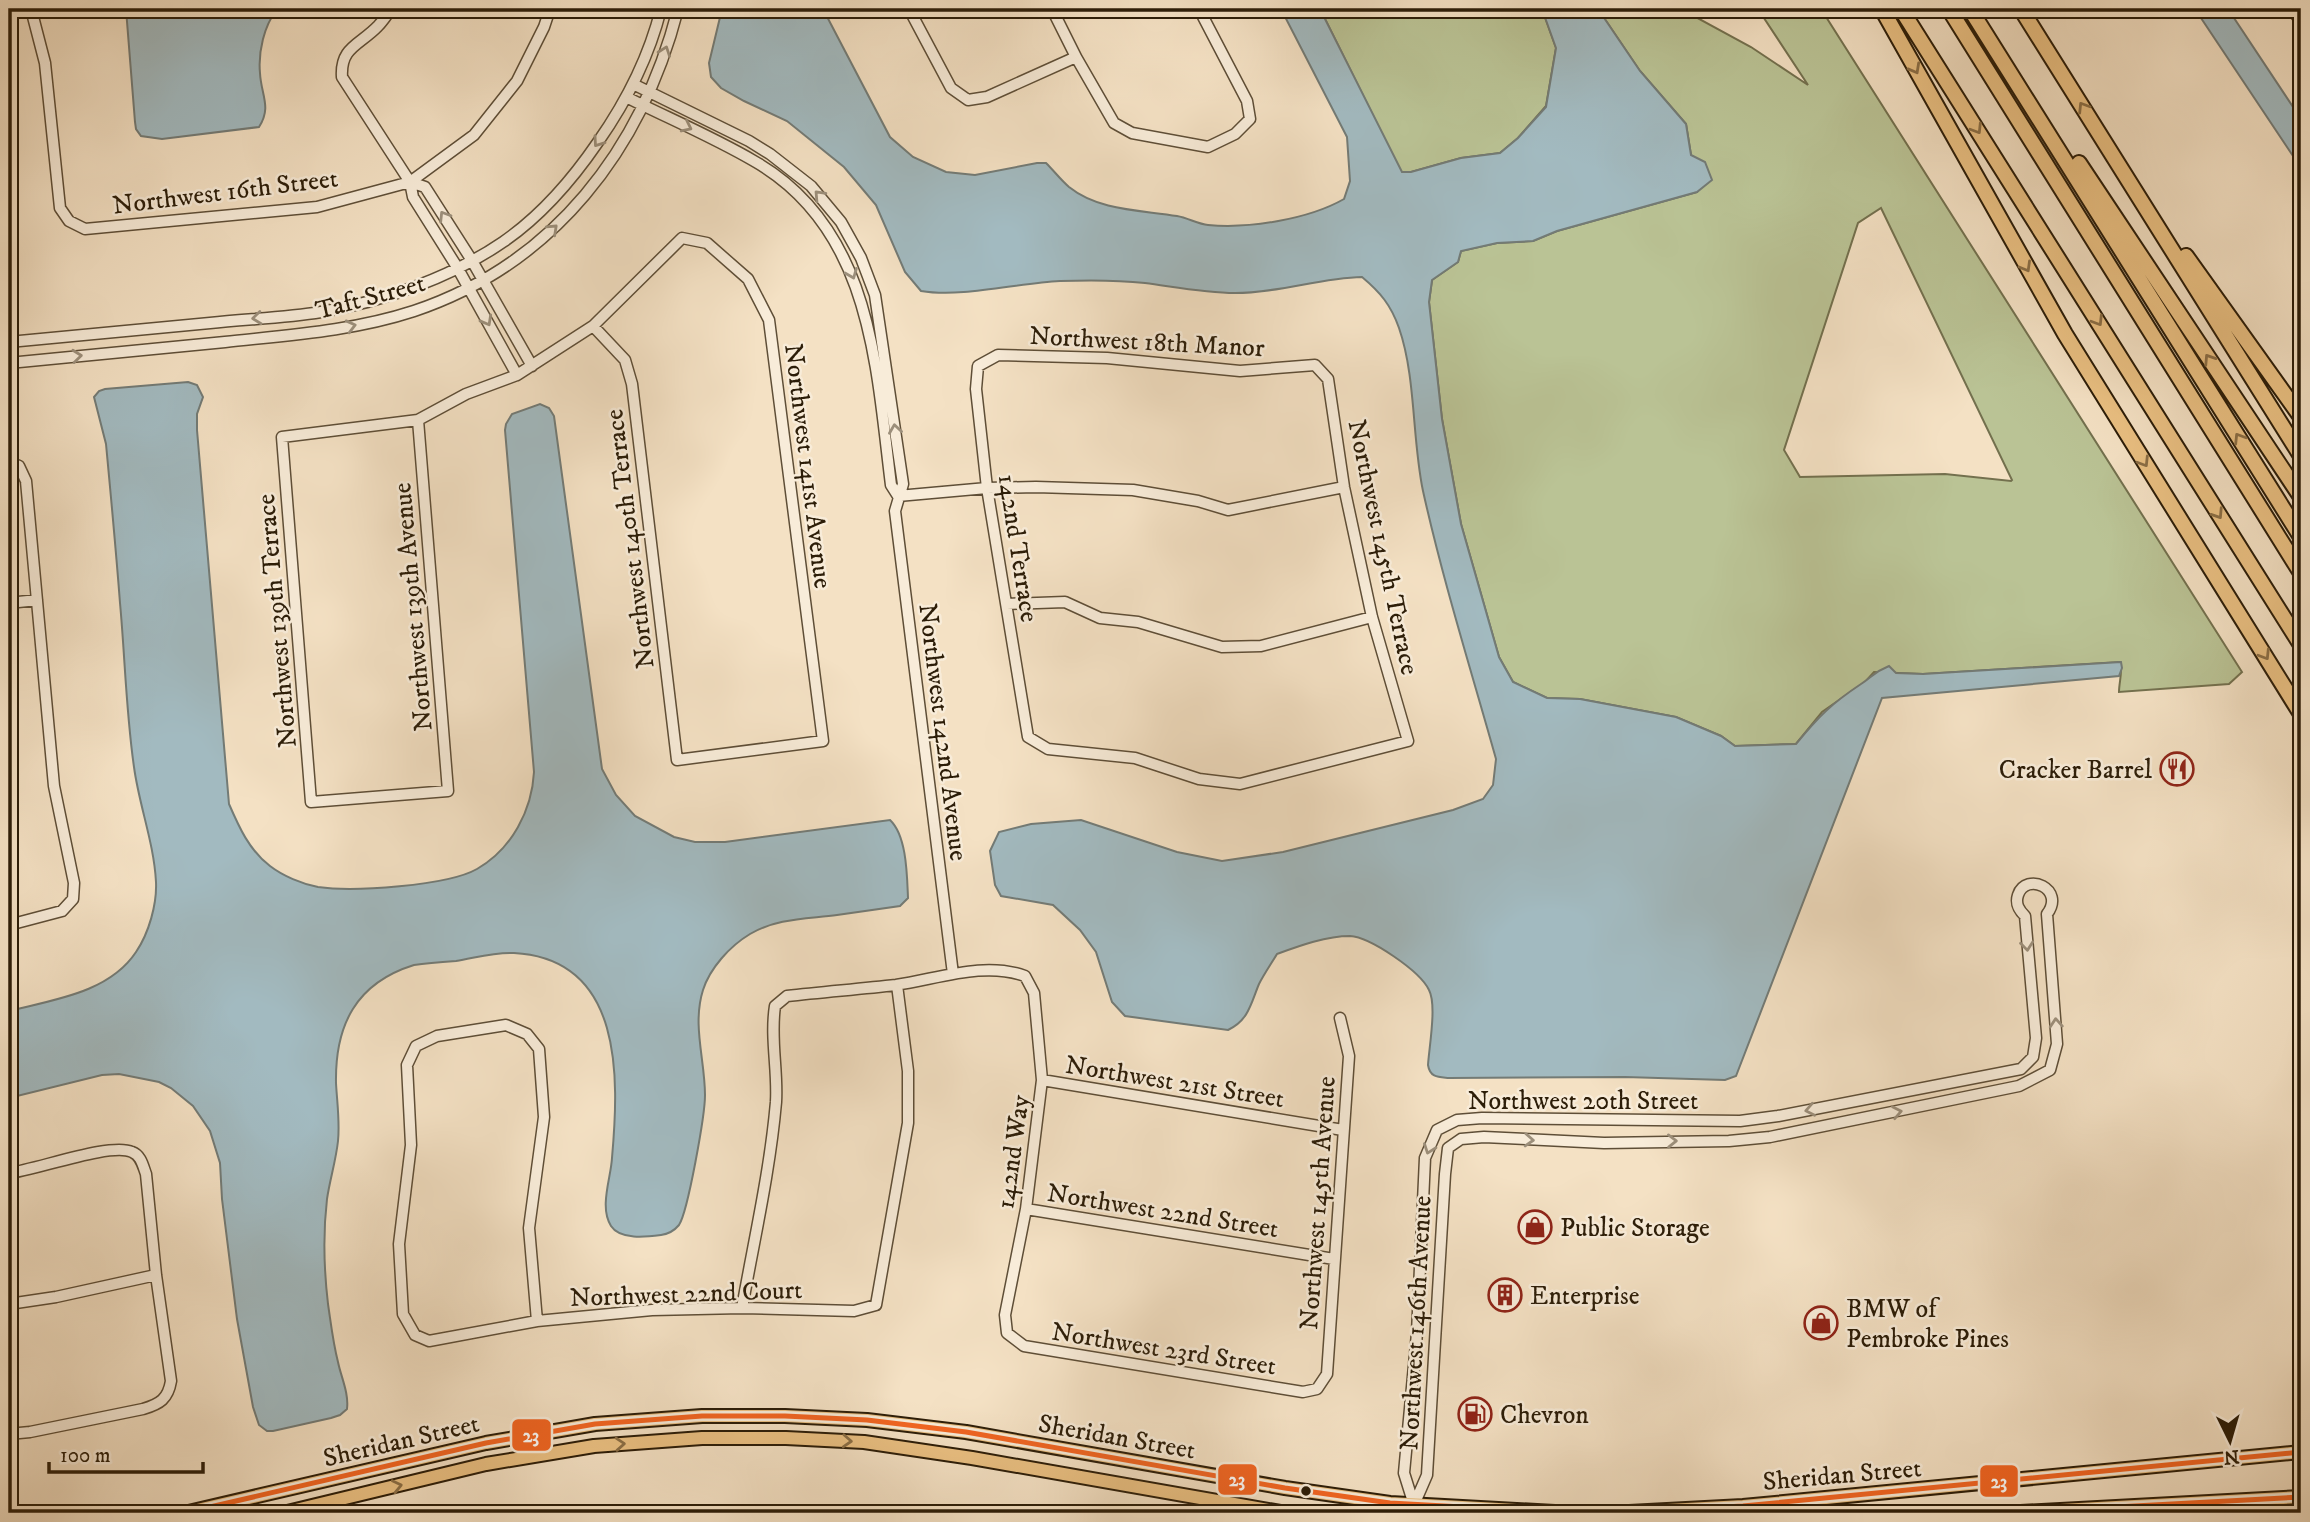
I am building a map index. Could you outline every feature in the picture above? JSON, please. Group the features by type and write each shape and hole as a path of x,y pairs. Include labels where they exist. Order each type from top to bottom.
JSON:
{"highway":[{"path":"1882,9 2064,334 2301,713"},
{"path":"1901,9 2301,645"},
{"path":"1949,9 2301,573"},
{"path":"1970,9 2301,537"},
{"path":"2021,9 2301,456"},
{"path":"1988,37 2007,51 2084,172 2301,497"},
{"path":"2103,140 2301,417"}],"main road":[{"name":"Sheridan Street","path":"184,1513 486,1443 595,1424 702,1416 867,1420 966,1432 1285,1489 1414,1509 1555,1512 1713,1510 2301,1452"},
{"name":"Sheridan Street","path":"283,1513 486,1464 594,1446 702,1438 864,1442 1286,1513"},
{"path":"2002,1513 2301,1497"}],"street":[{"name":"Northwest 16th Street","path":"31,9 45,63 60,208 69,221 85,229 317,207 410,183 474,135 517,81 550,9"},
{"path":"392,9 378,27 345,53 341,64 342,77 410,183 413,197 457,267 517,375"},
{"path":"633,84 653,39 661,9"},
{"path":"650,92 678,9"},
{"path":"909,9 951,88 968,100 988,97 1076,57"},
{"path":"1052,9 1114,123 1132,133 1208,147 1236,134 1250,119 1247,100 1199,9"},
{"path":"2292,9 2301,22"},
{"name":"Northwest 142nd Avenue","path":"633,84 749,141 792,170 827,204 853,242 867,271 880,314 903,484 895,511 953,974"},
{"name":"Taft Street","path":"9,342 321,312 402,292 503,242 555,197 582,166 612,122 633,84"},
{"name":"Taft Street","path":"9,363 331,331 414,311 468,288 516,260 569,214 596,183 626,138 650,92"},
{"name":"Northwest 142nd Avenue","path":"626,97 755,161 811,208 840,247 856,282 866,317 879,390 891,485 898,496"},
{"path":"410,183 425,187 532,366"},
{"name":"Northwest 141st Avenue","path":"593,326 682,238 707,243 748,279 769,320 823,741 677,760"},
{"path":"418,420 466,394 517,375 593,326"},
{"name":"Northwest 140th Terrace","path":"593,326 625,360 632,384 677,760"},
{"name":"Northwest 18th Manor","path":"978,366 998,355 1107,358 1240,372 1315,365"},
{"name":"Northwest 145th Terrace","path":"1315,365 1328,379 1344,486 1372,617 1408,741"},
{"name":"142nd Terrace","path":"978,366 976,389 987,488 1028,737 1048,749 1135,758 1199,779 1240,784 1408,741"},
{"name":"Northwest 139th Terrace","path":"311,802 282,437 418,420"},
{"name":"Northwest 139th Avenue","path":"311,802 448,791 418,420"},
{"path":"9,925 62,911 73,900 74,883 54,786 26,481 14,464"},
{"path":"898,496 987,488 1133,490 1198,501 1228,510 1344,486"},
{"path":"9,603 37,600"},
{"path":"1007,604 1065,602 1100,618 1138,622 1222,647 1261,646 1372,617"},
{"name":"Northwest 20th Street","path":"1414,1509 1405,1474 1417,1321 1425,1158 1437,1130 1457,1120 1482,1118 1740,1121 1779,1116 2021,1069 2033,1057 2036,1038 2025,916 2017,901 2020,890 2030,884 2046,888 2052,898 2047,914 2057,1044 2050,1070 2019,1086 1770,1137 1729,1141 1604,1143 1484,1137 1461,1139"},
{"name":"142nd Way","path":"953,974 1008,970 1025,976 1034,993 1042,1080 1026,1209 1005,1315 1007,1334"},
{"path":"742,1308 769,1161 776,1100 772,1020 775,1006 787,996 897,985 953,974"},
{"name":"Northwest 22nd Court","path":"537,1321 529,1228 544,1117 540,1049 527,1034 506,1026 437,1036 416,1046 407,1065 411,1145 399,1244 403,1314 415,1335 429,1341 537,1321 652,1310 742,1308 854,1311 876,1305 908,1123 908,1072 897,985"},
{"name":"Northwest 145th Avenue","path":"1317,1388 1327,1374 1349,1056 1340,1018"},
{"name":"Northwest 21st Street","path":"1042,1080 1343,1130"},
{"name":"Northwest 146th Avenue","path":"1414,1509 1427,1475 1448,1148 1461,1139"},
{"path":"9,1173 113,1149 133,1152 142,1161 146,1174 156,1275 172,1381 170,1392 160,1403 143,1409 9,1434"},
{"name":"Northwest 22nd Street","path":"1026,1209 1334,1259"},
{"path":"9,1304 56,1297 156,1275"},
{"name":"Northwest 23rd Street","path":"1007,1334 1024,1346 1303,1392 1317,1388"}],"green space":[{"path":"1320,9 1542,9 1556,48 1546,106 1518,138 1500,153 1461,158 1411,172 1401,172"},
{"path":"1598,9 1681,9 1751,47 1808,85 1758,9 1821,9 2242,672 2229,684 2119,692 2120,662 1923,674 1874,672 1865,682 1822,712 1796,744 1735,746 1721,736 1676,717 1580,699 1547,698 1513,682 1499,657 1461,524 1442,419 1429,302 1432,280 1458,262 1461,251 1497,243 1533,241 1557,231 1697,192 1686,124 1640,71","holes":["1881,208 2012,480 1945,474 1800,477 1784,450 1858,223"]}],"water":[{"path":"126,9 277,9 265,31 261,48 260,73 265,113 259,127 162,139 141,136 135,122"},
{"path":"722,9 823,9 890,137 913,157 946,172 975,175 1046,163 1069,187 1093,201 1224,226 1260,224 1314,212 1344,199 1350,181 1347,137 1281,9 1320,9 1402,172 1411,172 1461,158 1500,153 1518,138 1546,107 1556,48 1542,9 1598,9 1640,71 1686,124 1691,155 1705,162 1712,180 1697,192 1557,231 1533,241 1497,243 1461,251 1458,262 1432,280 1429,302 1442,419 1461,524 1499,657 1513,682 1547,698 1580,699 1676,717 1721,736 1735,746 1796,744 1833,704 1889,666 1896,673 1923,674 2121,662 2119,676 1882,698 1736,1076 1725,1080 1436,1076 1428,1065 1432,1016 1429,990 1416,974 1394,956 1370,942 1350,936 1322,940 1277,954 1259,984 1245,1016 1228,1030 1125,1016 1112,1002 1096,952 1080,930 1053,905 1001,896 995,885 990,851 999,832 1031,824 1081,820 1177,852 1222,861 1283,852 1453,810 1483,799 1493,785 1496,759 1448,592 1423,491 1408,367 1396,320 1384,300 1362,277 1235,293 1092,280 1043,282 954,293 921,291 905,272 876,205 844,167 787,121 721,88 711,77 709,63"},
{"path":"2195,9 2228,9 2301,119 2301,168"},
{"path":"188,382 197,385 203,397 197,414 197,430 229,804 250,845 275,870 306,884 334,888 376,888 444,880 463,875 489,861 510,840 518,827 529,800 534,772 505,430 512,414 540,404 549,408 554,416 602,769 616,795 635,816 674,837 695,842 725,842 890,820 900,836 906,868 908,898 900,906 771,925 743,939 728,951 716,966 706,982 700,1003 699,1029 705,1095 695,1162 683,1216 673,1231 664,1235 641,1237 620,1234 611,1226 608,1218 606,1201 614,1126 613,1060 607,1028 595,999 577,976 550,960 499,953 414,965 377,983 353,1009 340,1043 336,1083 338,1141 325,1225 328,1304 346,1391 347,1409 331,1418 273,1431 267,1431 259,1425 253,1407 237,1319 220,1163 210,1131 193,1106 159,1082 119,1074 102,1075 9,1098 9,1011 78,993 111,977 125,966 136,952 151,918 156,891 155,867 131,746 106,444 94,397 105,389"}],"transit line":[{"name":"23","path":"184,1513 486,1443 595,1424 702,1416 867,1420 966,1432 1285,1488 1390,1503 1555,1512 1629,1512 1743,1506 2301,1452"},
{"name":"23","path":"2002,1513 2301,1497"}],"place":[{"name":"Cracker Barrel","path":"2177,769"},
{"name":"Public Storage","path":"1535,1227"},
{"name":"Enterprise","path":"1505,1295"},
{"name":"BMW of Pembroke Pines","path":"1821,1323"},
{"name":"Chevron","path":"1475,1414"}]}
